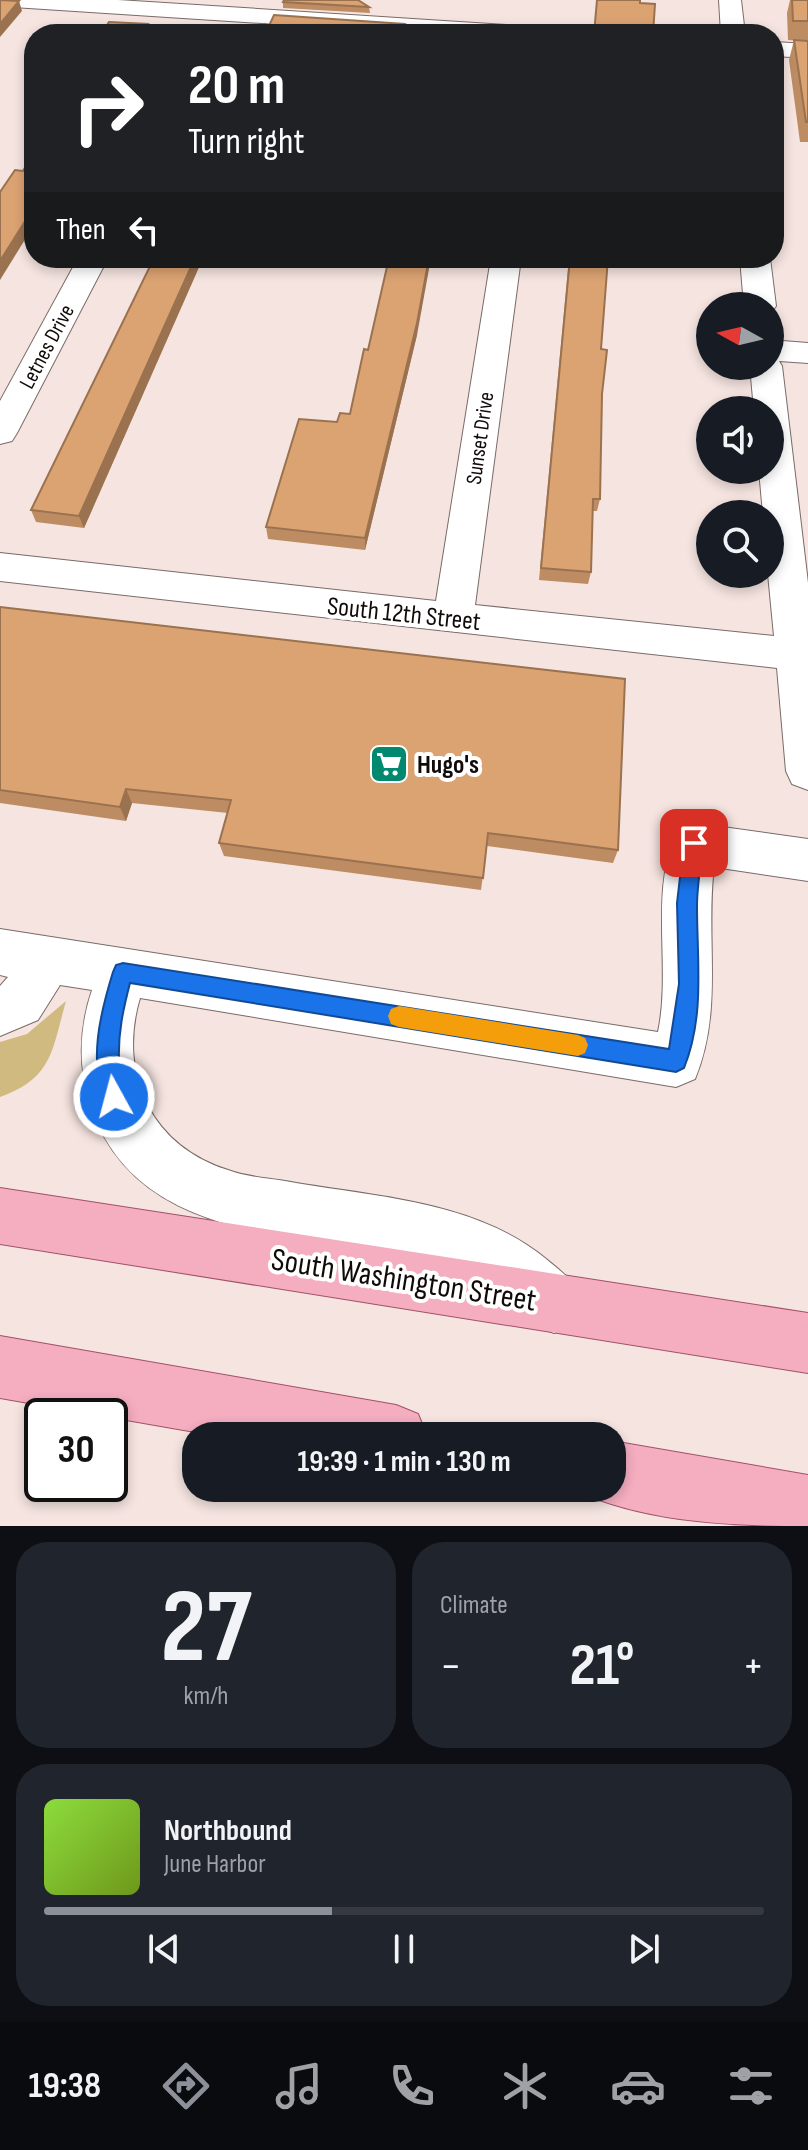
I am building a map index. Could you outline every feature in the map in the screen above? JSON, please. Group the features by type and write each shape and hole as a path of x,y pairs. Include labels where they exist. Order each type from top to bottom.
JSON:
{"main road":[{"name":"South Washington Street","path":"0,1216 808,1343"},
{"path":"0,1367 316,1422"},
{"path":"626,1475 808,1507"}],"street":[{"path":"13,0 226,6 509,24"},
{"path":"730,0 732,24"},
{"path":"217,24 226,6"},
{"path":"784,50 808,51"},
{"name":"Letnes Drive","path":"0,433 88,268"},
{"name":"Sunset Drive","path":"453,618 505,268"},
{"path":"756,268 759,292"},
{"path":"784,351 808,353"},
{"path":"768,380 802,654 808,771"},
{"name":"South 12th Street","path":"0,567 802,654"},
{"path":"0,952 676,1061 683,1040 690,984 687,903 694,843 808,860"},
{"path":"0,1011 20,1003 48,959"},
{"path":"123,972 109,1020 109,1063 114,1097 129,1132 162,1168 198,1189 232,1200 459,1241 504,1262 554,1303"}],"shaded area":[{"path":"66,1001 48,1060 31,1081 0,1097 0,1042 27,1034"}],"building":[{"path":"0,0 19,1 0,24"},
{"path":"358,0 369,7 283,2"},
{"path":"597,0 640,0 640,3 655,4 654,24 595,24"},
{"path":"792,0 808,0 808,21 793,21"},
{"path":"274,15 405,24 270,24"},
{"path":"109,22 148,24 108,24"},
{"path":"794,40 808,41 808,122 806,122"},
{"path":"15,170 23,171 24,223 0,261 0,192"},
{"path":"149,268 191,268 79,516 31,510"},
{"path":"387,268 427,268 417,323 365,538 266,527 299,419 337,422 340,413 350,414 364,349 368,350"},
{"path":"569,268 607,268 601,349 607,350 602,394 600,499 593,499 591,572 541,568"},
{"path":"0,607 625,679 618,850 488,833 483,878 219,843 231,800 126,789 120,807 0,790"}],"slow traffic":[{"path":"399,1016 578,1045"}],"place":[{"name":"Hugo's","path":"389,764"}],"route":[{"path":"114,1097 109,1063 109,1020 123,972 676,1061 683,1040 690,984 687,903 694,843"}]}
